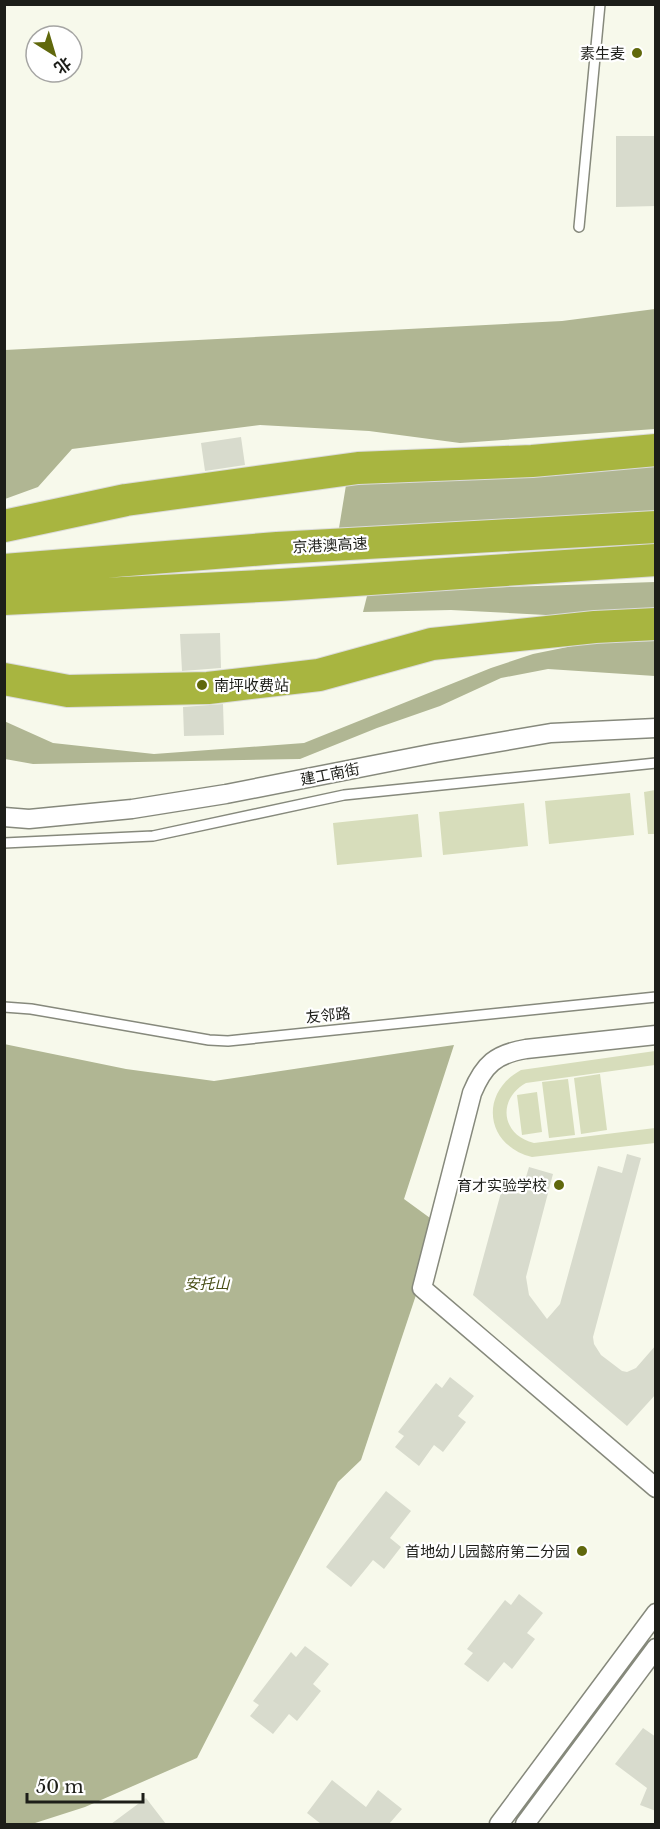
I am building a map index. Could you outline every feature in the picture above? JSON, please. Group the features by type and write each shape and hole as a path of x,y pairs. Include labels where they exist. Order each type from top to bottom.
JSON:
{"highway":[{"path":"4,526 126,500 358,468 532,461 656,450"},
{"name":"京港澳高速","path":"4,570 289,547 656,527"},
{"path":"4,599 280,585 656,560"},
{"path":"4,680 68,691 208,688 319,675 432,644 595,627 656,624"}],"street":[{"name":"建工南街","path":"4,817 29,819 132,809 226,794 551,733 656,728"},
{"path":"656,1035 526,1049 508,1052 491,1062 479,1076 472,1093 422,1288 656,1488"},
{"path":"499,1824 656,1612"},
{"path":"525,1824 656,1648"}],"lane":[{"path":"579,227 600,4"},
{"path":"4,843 153,836 344,795 656,763"},
{"name":"友邻路","path":"4,1007 209,1040 228,1041 656,997"}],"green space":[{"path":"655,309 655,429 460,443 369,431 260,425 72,449 38,487 5,499 5,350 562,321"},
{"path":"655,462 655,518 339,528 347,479"},
{"path":"655,582 655,614 584,617 451,610 363,612 368,592"},
{"path":"655,641 655,676 548,669 501,678 440,706 300,759 33,764 5,759 4,721 53,743 154,754 304,743 491,668 533,654 592,642"},
{"path":"655,790 655,834 648,834 644,792"},
{"path":"630,793 634,835 549,844 545,801"},
{"path":"524,803 528,846 443,855 439,812"},
{"path":"418,814 422,857 337,865 333,823"},
{"name":"安托山","path":"4,1044 126,1069 214,1081 454,1045 404,1199 430,1218 417,1292 361,1460 338,1482 197,1758 85,1807 32,1824 4,1824"},
{"path":"655,1051 655,1065 526,1083 510,1098 507,1116 509,1125 515,1132 523,1139 534,1143 655,1128 655,1143 532,1157 516,1151 505,1142 497,1130 493,1118 498,1092 507,1080 521,1070"},
{"path":"600,1074 607,1130 581,1134 574,1078"},
{"path":"568,1079 575,1135 549,1138 542,1082"},
{"path":"537,1092 542,1132 522,1135 517,1095"}],"building":[{"path":"616,136 656,136 656,206 616,207"},
{"path":"241,437 245,465 205,471 201,443"},
{"path":"220,633 221,668 182,671 180,634"},
{"path":"223,704 224,735 184,736 183,707"},
{"path":"627,1154 641,1158 593,1337 594,1344 601,1355 622,1371 627,1372 636,1368 656,1345 656,1394 627,1426 473,1295 502,1189 521,1194 529,1167 553,1174 526,1277 529,1295 547,1319 560,1304 598,1166 622,1173"},
{"path":"450,1377 474,1396 458,1416 466,1422 443,1452 434,1445 419,1466 395,1447 404,1436 398,1432 436,1383 442,1388"},
{"path":"386,1491 411,1511 390,1538 401,1547 384,1569 373,1560 351,1587 326,1567"},
{"path":"519,1594 543,1613 527,1633 535,1639 512,1669 504,1662 488,1682 464,1664 473,1653 467,1649 505,1600 511,1605"},
{"path":"305,1646 329,1664 313,1684 321,1691 297,1721 289,1714 273,1734 250,1716 259,1705 253,1701 291,1652 296,1657"},
{"path":"643,1728 656,1737 656,1811 640,1805 647,1788 615,1764"},
{"path":"332,1780 366,1807 378,1790 402,1809 389,1824 321,1824 307,1813"},
{"path":"146,1798 166,1824 111,1824"}],"place":[{"name":"素生麦","path":"637,53"},
{"name":"南坪收费站","path":"202,685"},
{"name":"育才实验学校","path":"559,1185"},
{"name":"首地幼儿园懿府第二分园","path":"582,1551"}]}
